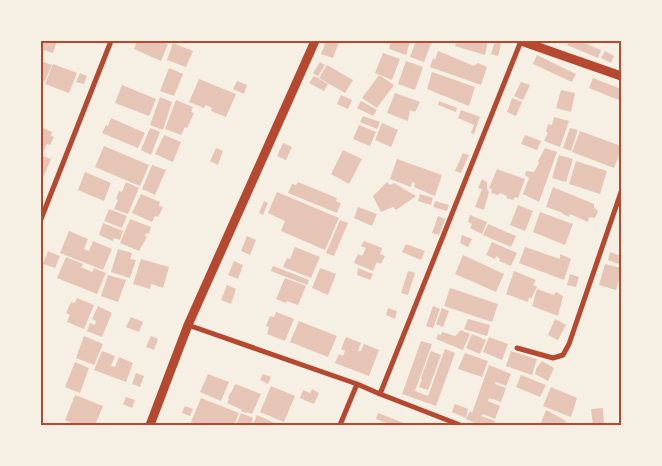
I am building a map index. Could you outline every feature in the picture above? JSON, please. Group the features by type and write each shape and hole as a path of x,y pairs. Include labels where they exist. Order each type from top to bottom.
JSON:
{"street":[{"path":"41,219 111,41"},
{"path":"150,425 188,325 315,41"},
{"path":"380,394 521,41 621,76"},
{"path":"517,348 553,358 563,354 621,192"},
{"path":"188,325 357,384 460,425"},
{"path":"340,425 357,384"}],"building":[{"path":"41,41 57,41 53,53 41,49"},
{"path":"137,41 160,41 168,44 161,61 134,49"},
{"path":"326,41 339,42 333,58 321,54"},
{"path":"391,41 410,41 406,55 389,49"},
{"path":"416,41 432,41 424,62 410,57"},
{"path":"456,41 488,41 485,55 455,46"},
{"path":"569,41 580,41 601,50 598,58 567,45"},
{"path":"495,42 501,44 498,56 491,54"},
{"path":"173,43 193,51 186,67 167,60"},
{"path":"438,51 474,66 478,63 487,67 481,85 430,67"},
{"path":"605,51 614,56 611,63 601,58"},
{"path":"383,53 400,59 392,80 375,73"},
{"path":"537,55 576,74 572,82 533,64"},
{"path":"41,61 52,65 45,81 41,80"},
{"path":"406,61 423,67 415,90 398,84"},
{"path":"320,62 325,65 318,76 313,73"},
{"path":"53,64 77,73 69,93 45,84"},
{"path":"327,65 353,80 345,93 319,78"},
{"path":"169,68 183,74 174,96 160,91"},
{"path":"432,72 475,87 469,106 427,89"},
{"path":"80,73 87,76 84,84 76,82"},
{"path":"379,75 394,85 377,108 362,98"},
{"path":"314,76 328,84 324,91 309,83"},
{"path":"593,78 621,89 621,101 589,88"},
{"path":"199,79 236,94 226,117 211,111 212,108 206,105 204,108 189,102"},
{"path":"237,81 247,85 244,94 233,89"},
{"path":"521,82 530,85 523,100 514,96"},
{"path":"122,85 156,99 149,116 115,103"},
{"path":"561,90 575,93 571,112 556,108"},
{"path":"395,93 420,102 415,112 410,110 408,121 387,113"},
{"path":"341,95 352,100 348,109 337,104"},
{"path":"160,97 172,102 163,130 150,125"},
{"path":"512,98 522,102 516,116 507,112"},
{"path":"176,100 193,107 191,112 194,113 187,128 185,127 181,135 165,129"},
{"path":"361,101 377,110 373,116 357,108"},
{"path":"439,101 457,108 456,112 438,105"},
{"path":"461,110 480,117 474,134 471,133 474,125 458,118"},
{"path":"363,116 380,122 377,129 360,122"},
{"path":"554,117 569,121 560,147 544,141 548,132 546,132 548,124 552,125"},
{"path":"111,118 145,133 138,148 102,133 106,125 108,126"},
{"path":"382,123 398,130 391,147 375,140"},
{"path":"359,125 376,132 370,146 353,139"},
{"path":"41,127 52,132 51,136 54,137 50,145 47,144 44,150 41,149"},
{"path":"150,128 160,132 151,155 141,150"},
{"path":"570,128 578,130 571,151 563,148"},
{"path":"580,131 621,146 614,168 572,152"},
{"path":"164,135 181,142 173,162 155,154"},
{"path":"525,135 541,141 537,150 521,144"},
{"path":"283,143 292,147 286,160 277,156"},
{"path":"104,146 149,165 140,186 95,167"},
{"path":"216,148 223,151 218,165 210,161"},
{"path":"545,148 557,152 539,202 523,194 529,178 525,175 526,171 534,172"},
{"path":"343,150 362,159 349,184 331,174"},
{"path":"463,153 469,155 461,173 455,171"},
{"path":"41,155 51,159 41,182"},
{"path":"559,155 573,159 566,182 552,178"},
{"path":"397,159 442,175 435,196 414,187 415,183 412,182 411,187 390,179"},
{"path":"576,161 607,171 600,194 569,184"},
{"path":"152,165 166,170 155,195 142,189"},
{"path":"497,169 525,179 518,198 515,197 513,200 506,198 507,196 500,193 498,195 491,193 492,189 489,188"},
{"path":"85,172 111,183 104,201 78,190"},
{"path":"482,179 487,182 489,192 484,210 475,207 482,189 478,188"},
{"path":"126,182 139,188 128,214 114,209 119,191 122,192"},
{"path":"298,182 337,198 336,201 341,203 337,213 288,193 292,184 296,185"},
{"path":"387,182 390,185 394,183 416,196 396,210 393,207 381,212 373,196"},
{"path":"553,187 594,204 594,208 598,211 595,218 589,217 588,222 570,214 569,217 546,207"},
{"path":"277,192 339,218 325,250 281,231 285,221 268,213"},
{"path":"141,194 160,202 159,206 163,207 158,217 155,216 152,222 132,213"},
{"path":"420,194 433,198 431,205 418,201"},
{"path":"264,201 268,203 263,215 259,213"},
{"path":"435,201 449,205 447,211 433,207"},
{"path":"518,205 533,211 525,231 510,225"},
{"path":"358,207 377,214 372,226 354,218"},
{"path":"109,209 127,216 122,228 104,221"},
{"path":"540,212 573,224 565,245 533,232"},
{"path":"470,215 487,222 482,234 470,228 472,224 468,222"},
{"path":"438,216 445,219 439,235 432,233"},
{"path":"130,219 151,227 149,234 146,233 145,236 147,237 139,251 120,243"},
{"path":"340,220 348,223 334,256 326,253"},
{"path":"103,223 123,231 120,240 114,238 113,241 99,235"},
{"path":"488,224 516,236 511,247 483,235"},
{"path":"69,231 88,239 84,249 89,251 93,241 112,249 103,270 60,253"},
{"path":"462,235 472,239 468,247 460,243"},
{"path":"247,236 256,240 250,255 241,251"},
{"path":"364,241 382,248 380,254 385,256 381,264 377,262 373,271 354,263 358,254 362,256 366,248 361,246"},
{"path":"492,242 517,253 511,266 499,261 500,259 496,256 495,259 486,255"},
{"path":"406,244 425,251 421,260 402,252"},
{"path":"295,247 320,257 311,278 283,267 287,258 290,259"},
{"path":"525,247 560,259 560,254 571,259 564,280 519,263"},
{"path":"118,249 132,253 130,259 136,260 130,278 111,272"},
{"path":"48,251 60,256 55,268 43,264"},
{"path":"610,252 621,256 619,264 608,260"},
{"path":"463,255 504,274 496,292 455,274"},
{"path":"66,257 83,264 81,267 92,272 94,268 106,273 97,294 57,278"},
{"path":"141,259 169,267 163,288 151,284 150,289 133,284"},
{"path":"234,261 243,265 238,279 228,275"},
{"path":"605,264 621,268 616,290 599,285"},
{"path":"273,266 309,280 307,285 271,271"},
{"path":"320,268 336,274 328,295 312,288"},
{"path":"358,268 373,274 370,280 357,275"},
{"path":"408,271 415,273 408,295 401,293"},
{"path":"514,271 536,280 533,285 537,287 531,299 529,297 528,302 506,294"},
{"path":"570,274 579,277 576,287 567,285"},
{"path":"108,275 126,280 118,302 101,296"},
{"path":"285,278 306,286 298,305 276,299"},
{"path":"227,285 236,289 231,304 221,300"},
{"path":"450,288 498,304 492,322 444,306"},
{"path":"537,289 554,295 556,292 563,296 558,316 532,306"},
{"path":"77,298 94,305 84,329 67,322 70,315 66,313 71,302 75,303"},
{"path":"98,306 112,313 102,337 87,331 90,323 95,325 96,321 92,319"},
{"path":"433,306 440,309 433,328 426,326"},
{"path":"388,308 397,311 395,319 386,315"},
{"path":"442,308 449,311 443,327 436,324"},
{"path":"276,312 294,319 285,341 267,334 269,327 266,326 270,316 274,317"},
{"path":"131,317 143,322 139,332 126,327"},
{"path":"468,319 490,325 487,336 464,329"},
{"path":"555,319 566,325 558,340 548,335"},
{"path":"299,321 337,336 328,357 290,342"},
{"path":"461,330 470,334 463,350 436,339 438,334 441,335 442,332 455,336"},
{"path":"472,334 486,340 480,354 466,348"},
{"path":"84,336 103,344 94,365 76,358"},
{"path":"151,336 158,339 154,350 146,347"},
{"path":"346,337 361,343 358,351 361,351 364,344 379,350 369,376 335,363 339,354 343,356 345,351 341,349"},
{"path":"489,337 508,344 502,360 483,352"},
{"path":"421,341 432,344 415,391 428,396 445,349 455,353 436,406 402,394"},
{"path":"102,351 115,356 111,366 115,367 119,357 133,363 126,382 94,370"},
{"path":"431,351 441,355 428,390 419,387"},
{"path":"511,351 537,359 532,375 506,366"},
{"path":"465,353 488,361 482,377 458,369"},
{"path":"542,361 554,368 548,381 535,374 537,367"},
{"path":"75,362 89,368 80,393 65,387"},
{"path":"489,365 511,374 506,386 496,382 495,384 506,388 501,402 489,398 488,401 500,406 495,419 483,414 481,416 495,421 493,425 480,425 466,419 470,411 472,413"},
{"path":"136,373 144,376 140,387 132,384"},
{"path":"208,374 229,382 221,401 200,392"},
{"path":"263,374 271,377 268,384 260,380"},
{"path":"521,375 546,385 540,397 516,387"},
{"path":"235,384 261,394 252,414 241,411 227,403"},
{"path":"271,386 295,396 284,422 260,412"},
{"path":"551,387 577,398 571,417 543,406"},
{"path":"312,389 319,393 314,404 300,398 303,390 310,393"},
{"path":"75,395 103,406 95,425 76,425 65,420"},
{"path":"126,397 135,400 132,408 123,404"},
{"path":"201,398 239,413 234,425 196,425 191,422"},
{"path":"455,404 468,409 466,418 452,412"},
{"path":"185,406 193,409 190,416 182,413"},
{"path":"603,408 604,425 593,425 591,409"},
{"path":"546,410 566,421 565,425 540,425"},
{"path":"241,413 253,418 251,425 236,425"},
{"path":"378,413 409,425 391,425 376,419"},
{"path":"257,415 279,425 253,425"}]}
